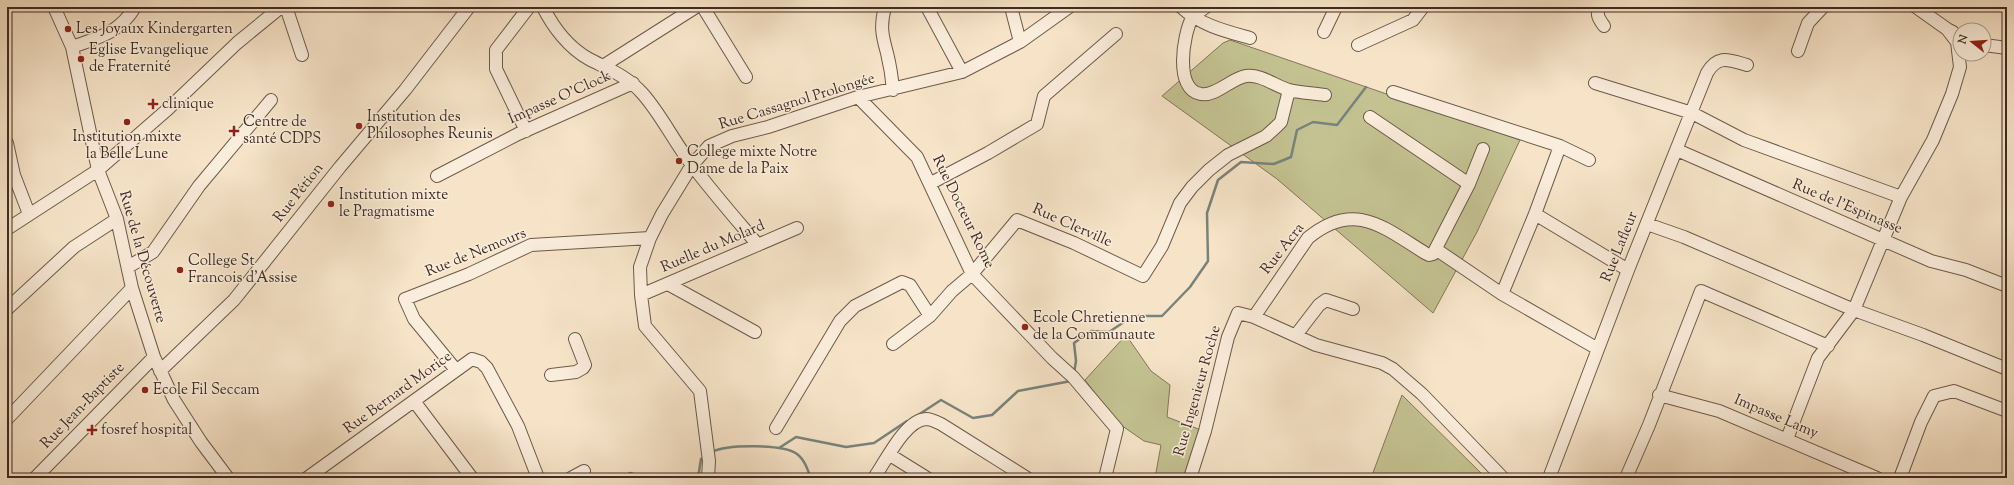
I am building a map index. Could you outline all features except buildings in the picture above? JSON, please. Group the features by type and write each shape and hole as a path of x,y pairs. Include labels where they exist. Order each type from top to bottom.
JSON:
{"street":[{"name":"Rue de la Découverte","path":"54,7 72,46 98,170 117,219 132,288 154,357 174,400 200,442 228,478"},
{"path":"72,46 109,34 129,17 135,7"},
{"path":"7,229 98,170 168,109 238,43 281,7"},
{"path":"286,7 302,55"},
{"name":"Rue Pétion","path":"160,371 234,300 340,167 405,90 468,7"},
{"path":"526,131 496,70 496,50 529,7"},
{"path":"543,7 568,43 587,58 632,83 643,94 692,165 758,245"},
{"path":"603,66 696,7"},
{"path":"703,7 746,77"},
{"path":"885,7 882,19 882,38 887,53 893,90"},
{"path":"927,7 962,72"},
{"path":"1011,7 1020,42"},
{"name":"Rue Cassagnol Prolongée","path":"708,478 709,461 700,391 645,326 641,295 640,267 650,238 662,214 692,165 709,146 732,136 768,127 858,97 893,90 962,72 1020,42 1069,7"},
{"path":"1181,7 1192,18 1219,29 1250,38"},
{"path":"1206,7 1192,18 1186,41 1182,69 1188,85 1195,91 1201,94 1207,94 1236,79 1247,76 1262,78 1289,90 1325,95"},
{"path":"1324,32 1336,7"},
{"path":"1358,45 1413,20 1423,7"},
{"path":"1599,7 1597,12 1604,26"},
{"path":"1798,51 1808,23 1823,7"},
{"path":"1916,7 1952,31"},
{"path":"1787,439 1818,358 1854,310 1901,197 1935,136 1952,94 1960,67 1957,42 1947,29"},
{"path":"931,184 982,157 1037,124 1044,96 1116,34"},
{"path":"1992,46 2007,48"},
{"name":"Rue Lafleur","path":"1549,478 1628,270 1712,65 1718,61 1727,60 1747,65"},
{"path":"1595,82 1692,113 1744,140 1901,197"},
{"name":"Impasse O'Clock","path":"436,176 526,131 632,83"},
{"name":"Rue Clerville","path":"893,344 930,316 952,291 972,274 1016,220 1074,243 1143,276 1162,246 1180,203 1192,187 1209,170 1228,155 1266,136 1281,122 1289,90"},
{"path":"1392,92 1560,146 1589,160"},
{"name":"Rue Docteur Rome","path":"858,97 917,157 972,274 1052,358 1073,377 1117,429 1105,478"},
{"path":"128,267 153,252 199,186 271,100"},
{"path":"1370,117 1469,184"},
{"path":"7,143 14,175 29,214"},
{"path":"1502,294 1535,214 1560,146"},
{"path":"1483,149 1469,184 1437,250 1502,294 1598,349"},
{"name":"Rue de l'Espinasse","path":"1677,150 1931,261 1966,270 2007,286"},
{"path":"1535,214 1628,270"},
{"path":"7,309 74,247 117,219"},
{"name":"Rue Acra","path":"1254,317 1308,238 1320,228 1337,221 1352,219 1364,220 1384,228 1429,255 1433,254 1437,250"},
{"path":"1647,224 1684,237 1854,310 1923,335 2007,369"},
{"name":"Ruelle du Molard","path":"641,295 796,228"},
{"name":"Rue de Nemours","path":"456,370 414,320 405,299 469,274 531,245 650,238"},
{"path":"776,428 840,320 849,310 902,282 910,285 930,316"},
{"path":"668,284 754,332"},
{"path":"7,419 132,288"},
{"path":"1626,478 1649,425 1659,395 1701,291 1828,346"},
{"path":"1296,335 1319,305 1326,300 1353,309"},
{"name":"Rue Ingenieur Roche","path":"1190,478 1205,431 1228,337 1238,313 1254,317"},
{"path":"1254,317 1316,345 1382,363 1393,369 1422,394 1503,478"},
{"path":"551,375 576,372 584,368 585,365 575,339"},
{"name":"Rue Jean-Baptiste","path":"35,478 154,357"},
{"name":"Rue Bernard Morice","path":"308,478 472,359 481,362 487,368 518,426 538,478"},
{"path":"1900,478 1921,422 1934,396 1954,391 2007,411"},
{"name":"Impasse Lamy","path":"1659,395 1719,411 1877,478"},
{"path":"414,401 472,478"},
{"path":"874,478 902,434 915,422 927,419 941,424 1027,478"},
{"path":"890,455 927,478"},
{"path":"571,478 584,471"}],"shaded area":[{"path":"1230,40 1520,140 1477,232 1433,313 1277,179 1162,96 1223,43"},
{"path":"1126,335 1151,371 1170,385 1167,417 1201,430 1188,478 1155,478 1161,445 1144,441 1118,423 1085,380"},
{"path":"1402,395 1486,478 1371,478"}],"waterway":[{"path":"1074,373 1076,361 1074,343 1091,331 1109,332 1133,316 1162,316 1190,287 1208,261 1207,213 1218,180 1241,162 1274,164 1291,157 1297,130 1313,122 1337,125 1366,87"},
{"path":"915,417 941,400 973,418 992,415 1018,391 1071,381"},
{"path":"779,448 796,437 846,447 874,443 907,421"},
{"path":"712,452 719,449 742,446 780,448 797,454 804,462 810,478"},
{"path":"698,478 701,459 704,457"},
{"path":"623,478 630,473 647,478"}],"place":[{"name":"Les Joyaux Kindergarten","path":"68,29"},
{"name":"Eglise Evangelique de Fraternité","path":"81,59"},
{"name":"clinique","path":"153,104"},
{"name":"Institution mixte la Belle Lune","path":"127,122"},
{"name":"Institution des Philosophes Reunis","path":"359,126"},
{"name":"Centre de santé CDPS","path":"234,131"},
{"name":"College mixte Notre Dame de la Paix","path":"679,161"},
{"name":"Institution mixte le Pragmatisme","path":"331,204"},
{"name":"College St Francois d'Assise","path":"180,270"},
{"name":"Ecole Chretienne de la Communaute","path":"1025,327"},
{"name":"Ecole Fil Seccam","path":"145,390"},
{"name":"fosref hospital","path":"92,430"}]}
